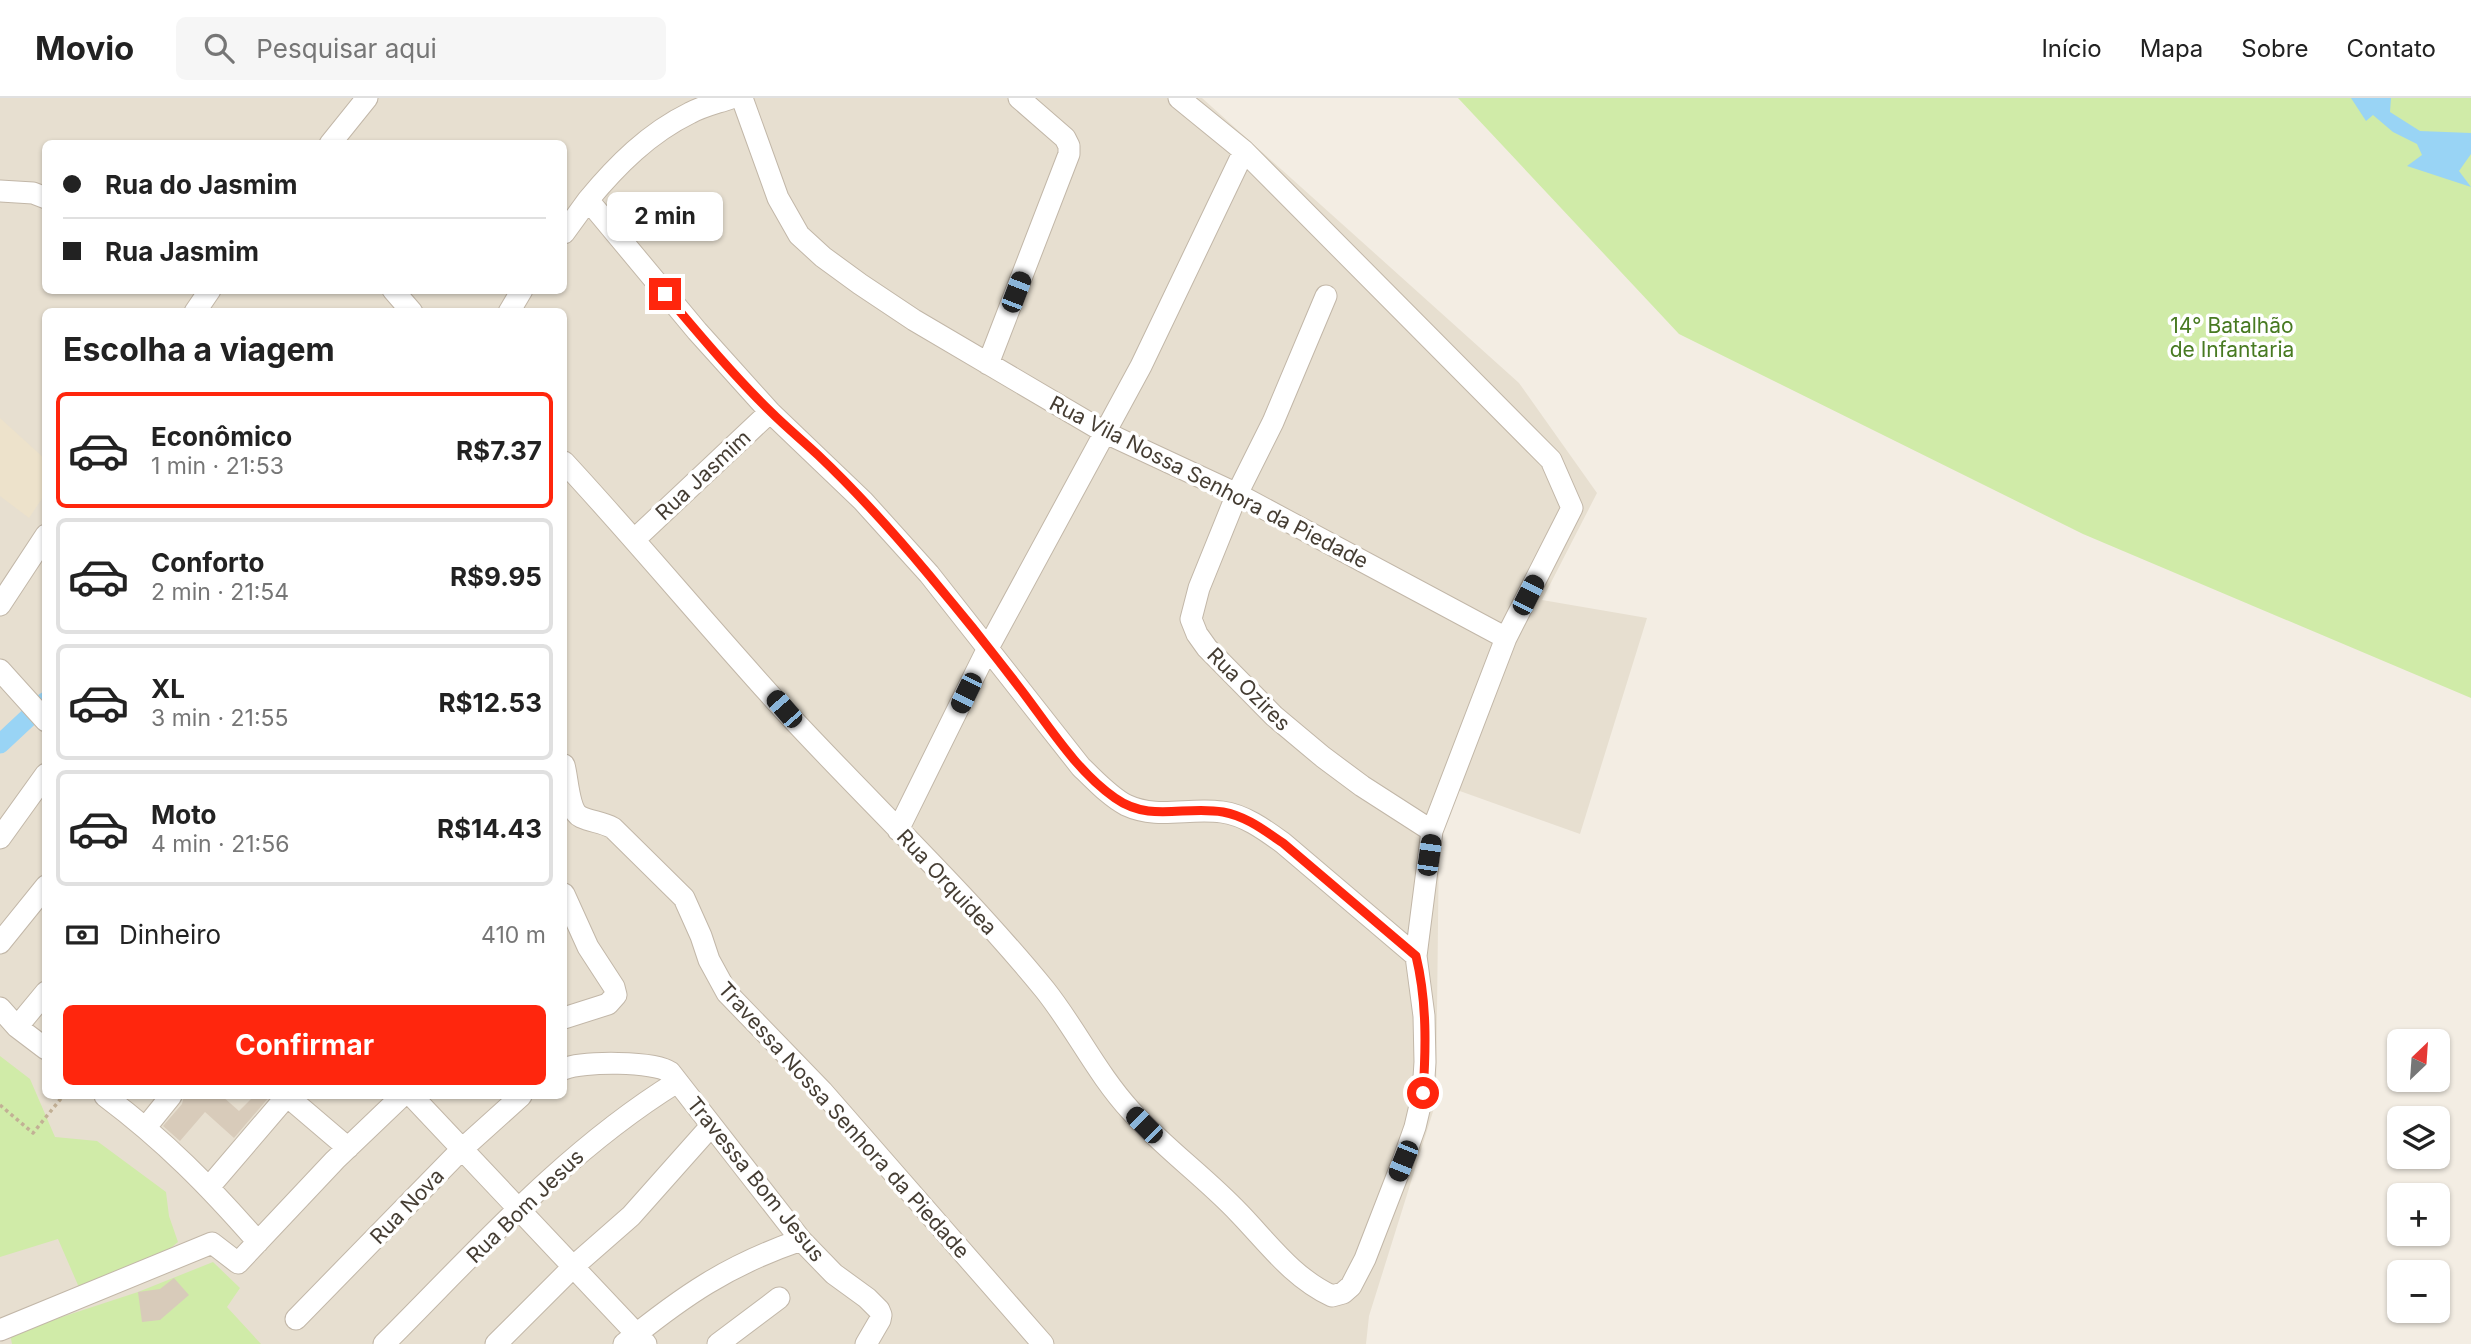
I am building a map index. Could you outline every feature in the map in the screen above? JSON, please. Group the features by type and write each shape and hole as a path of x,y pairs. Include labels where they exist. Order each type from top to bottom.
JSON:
{"street":[{"path":"333,140 366,98"},
{"path":"567,229 616,167 664,127 692,111 731,98"},
{"name":"Rua Vila Nossa Senhora da Piedade","path":"741,98 778,198 799,235 822,257 860,285 1106,433 1237,494 1506,638"},
{"path":"988,364 1069,154 1065,138 1019,98"},
{"path":"1179,98 1244,151 1551,460 1572,508 1506,638 1432,831 1416,956"},
{"path":"898,830 988,648 1106,433 1244,151"},
{"path":"0,191 33,193 42,196"},
{"path":"588,200 697,331 770,412 818,455 929,574 1081,767 1116,799 1128,806 1155,813 1222,812 1260,827 1283,843 1416,956"},
{"path":"397,294 409,308"},
{"name":"Rua Ozires","path":"1326,296 1287,391 1237,494 1199,588 1191,619 1196,634 1225,668 1274,716 1362,786 1432,831"},
{"name":"Rua Jasmim","path":"635,539 770,412"},
{"name":"Rua Orquidea","path":"567,465 784,709 1046,992 1106,1082 1131,1112 1227,1201 1283,1261 1317,1289 1332,1296 1343,1293 1357,1275 1415,1127 1423,1093 1425,1062 1422,991 1416,956"},
{"path":"0,605 42,541"},
{"path":"0,670 40,714"},
{"path":"0,838 42,780"},
{"name":"Travessa Nossa Senhora da Piedade","path":"567,780 576,814 613,828 684,898 709,960 727,993 822,1091 1030,1339"},
{"path":"0,943 42,891"},
{"path":"567,901 588,947 614,987 616,995 608,1004 567,1017"},
{"path":"17,1027 42,997"},
{"path":"0,1008 17,1027 42,1046"},
{"path":"567,1068 589,1062 649,1065 671,1075"},
{"name":"Travessa Bom Jesus","path":"671,1075 802,1240 834,1274 874,1303 881,1315 869,1343"},
{"name":"Rua Bom Jesus","path":"384,1344 551,1178 637,1107 671,1075"},
{"path":"109,1099 146,1127 210,1186 258,1242"},
{"path":"146,1127 169,1099"},
{"path":"210,1186 284,1099"},
{"path":"291,1099 348,1148"},
{"path":"0,1331 212,1243 238,1263 399,1099"},
{"path":"415,1099 574,1266 635,1341 674,1303 705,1282 767,1252 802,1240"},
{"name":"Rua Nova","path":"296,1319 461,1150 518,1099"},
{"path":"496,1344 574,1266 631,1216 711,1126"},
{"path":"718,1344 779,1298"}],"path":[{"path":"0,1105 33,1133 61,1099"}],"shaded area":[{"path":"0,98 1202,98 1519,383 1597,493 1542,600 1647,618 1580,834 1457,790 1439,835 1436,1102 1369,1316 1366,1344 0,1344"},
{"path":"0,418 42,456 42,498 29,518 0,496"}],"green space":[{"name":"14° Batalhão de Infantaria","path":"1458,98 2471,98 2471,698 2083,534 1679,334"},
{"path":"0,1056 30,1079 55,1137 97,1141 166,1192 169,1216 178,1242 131,1281 81,1292 58,1239 0,1257"},
{"path":"213,1262 240,1288 227,1307 261,1344 12,1344 10,1334 138,1292"}],"water":[{"path":"2351,98 2391,98 2390,112 2420,131 2471,133 2471,154 2459,171 2471,187 2407,166 2422,155 2417,144 2393,132 2373,115 2366,121"}],"building":[{"path":"183,1099 225,1099 239,1111 251,1099 267,1099 234,1138 205,1112 180,1141 163,1126"},
{"path":"174,1278 189,1295 160,1320 142,1322 138,1292 160,1289"}],"waterway":[{"path":"0,744 42,705"}],"route":[{"path":"665,294 770,412 818,455 929,574 1081,767 1105,790 1128,806 1142,810 1174,814 1222,812 1260,827 1283,843 1416,956 1424,1016 1423,1093"}]}
